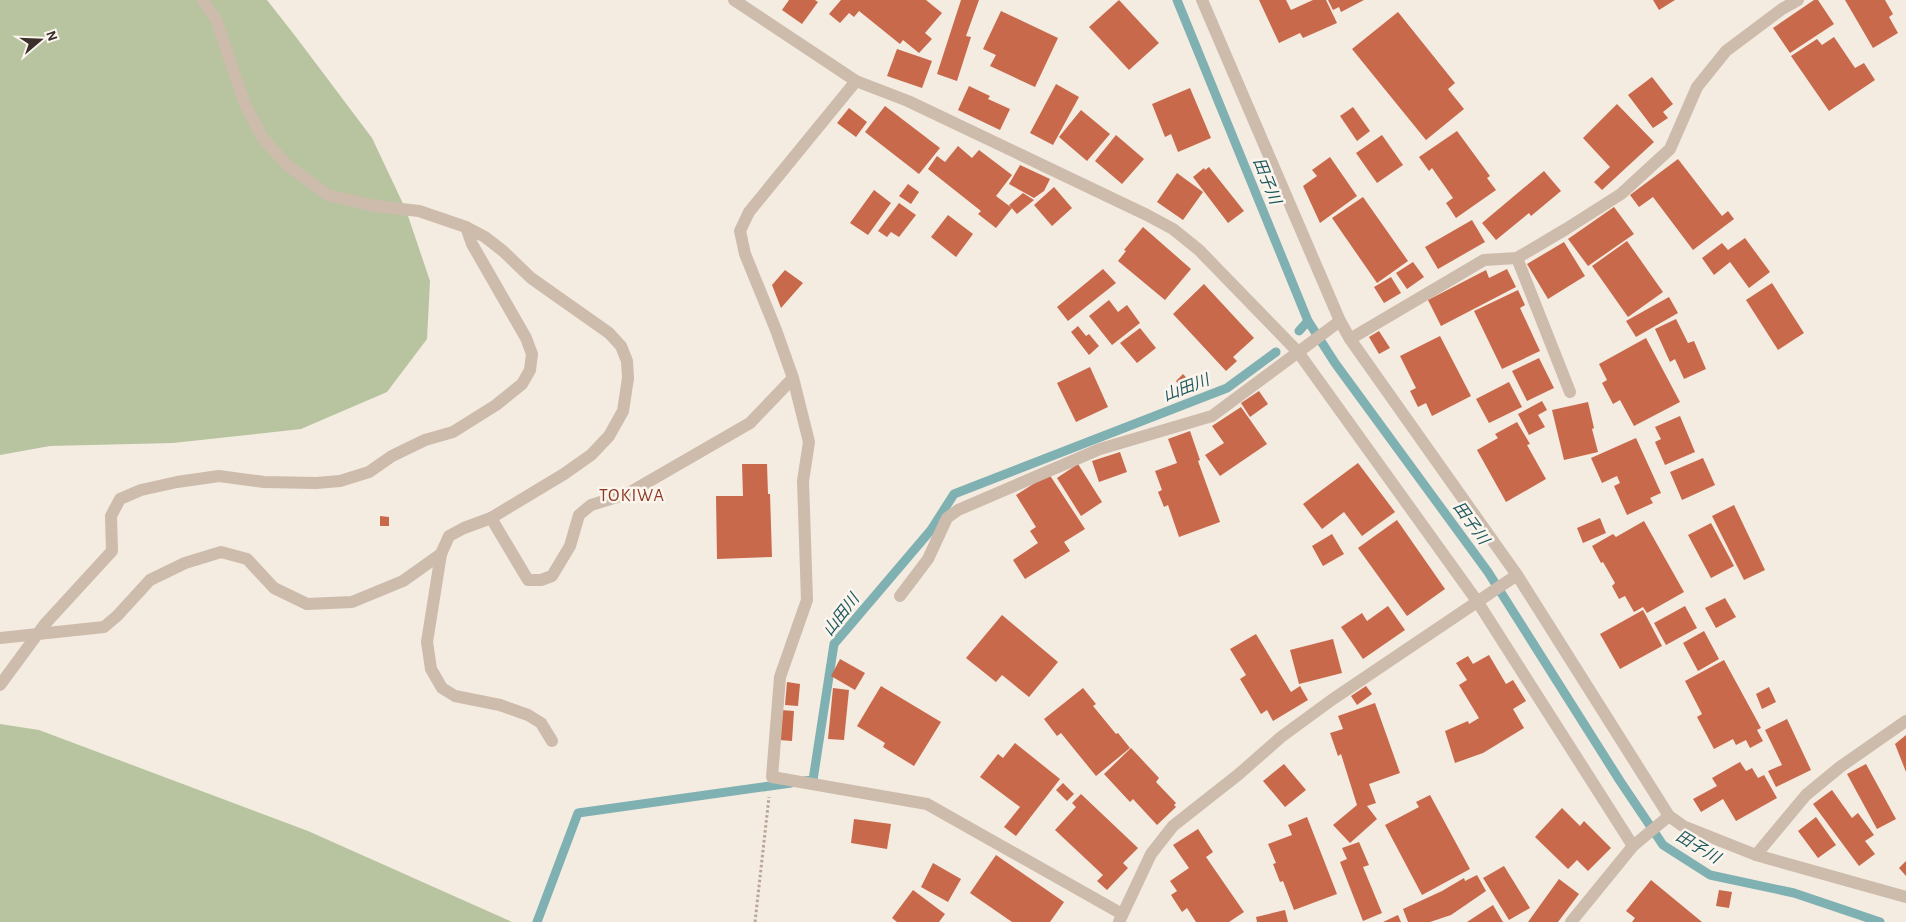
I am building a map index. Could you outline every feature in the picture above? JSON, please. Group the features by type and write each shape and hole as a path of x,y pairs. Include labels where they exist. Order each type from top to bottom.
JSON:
{"street":[{"path":"202,0 216,19 244,102 262,137 287,165 328,195 375,206 419,211 466,227 486,237 504,251 532,278 609,333 621,346 626,361 628,378 623,411 609,436 590,455 564,474 491,518 449,536 441,554 427,642 431,670 442,688 455,696 500,705 528,715 541,723 552,741"},
{"path":"734,0 856,81 908,101 1173,229 1199,250 1302,348 1482,598 1636,844"},
{"path":"1202,0 1336,324 1350,339 1512,578 1664,819 1756,855 1906,897"},
{"path":"1350,339 1484,260 1518,258 1566,230 1621,194 1670,149 1697,87 1726,51 1782,9 1798,0"},
{"path":"856,81 749,212 740,230 745,254 793,378 809,442 803,481 807,600 780,676 772,776 927,804 1120,918 1151,854 1174,826 1239,774 1281,737 1333,699 1512,578"},
{"path":"0,685 45,624 112,551 111,516 120,499 142,490 177,482 218,476 264,482 316,483 340,480 369,472 392,456 424,440 453,432 496,405 522,384 530,370 532,354 526,338 472,244 466,227"},
{"path":"1518,258 1570,392"},
{"path":"900,596 928,559 947,518 958,510 1100,449 1212,416 1336,324"},
{"path":"491,518 528,580 541,580 552,576 570,546 579,515 592,505 627,494 750,423 793,378"},
{"path":"0,638 104,627 117,616 150,580 185,563 221,552 248,559 274,588 307,604 352,602 403,581 441,554"},
{"path":"1756,855 1806,795 1840,767 1906,721"},
{"path":"1571,922 1636,844 1664,819"}],"path":[{"path":"755,922 772,776"}],"green space":[{"path":"0,0 267,0 372,138 406,210 430,281 427,339 387,392 301,429 173,443 50,446 0,455"},
{"path":"0,724 39,730 308,831 512,922 0,922"}],"building":[{"path":"789,0 815,0 818,2 802,24 782,10"},
{"path":"841,0 926,0 942,13 925,33 932,39 919,53 903,40 900,44 859,11 854,17 849,13 840,23 829,14"},
{"path":"961,0 979,0 966,36 971,37 957,81 937,74"},
{"path":"1119,0 1159,43 1129,70 1089,27"},
{"path":"1259,0 1286,0 1291,10 1313,0 1326,0 1337,23 1303,38 1300,33 1279,43"},
{"path":"1328,0 1364,0 1341,12 1339,7 1333,10"},
{"path":"1653,0 1675,0 1659,10"},
{"path":"1814,0 1818,0 1834,24 1790,53 1773,28"},
{"path":"1845,0 1885,0 1893,14 1889,17 1898,33 1873,48"},
{"path":"1001,11 1058,38 1035,87 990,66 996,55 983,49"},
{"path":"1398,12 1455,83 1448,89 1464,109 1426,140 1352,49"},
{"path":"1834,37 1855,68 1864,63 1875,80 1829,111 1791,56 1817,39 1822,45"},
{"path":"897,49 932,61 922,88 887,76"},
{"path":"1652,77 1673,104 1663,112 1668,118 1653,128 1628,95"},
{"path":"1056,84 1079,97 1053,145 1030,133"},
{"path":"969,86 990,96 988,99 1010,109 1000,130 958,110"},
{"path":"1190,88 1211,138 1178,152 1171,134 1165,137 1152,104"},
{"path":"1617,104 1654,142 1602,190 1594,182 1610,167 1583,138"},
{"path":"885,106 940,148 919,174 865,132"},
{"path":"1353,107 1370,131 1357,141 1340,116"},
{"path":"849,108 867,122 856,137 837,123"},
{"path":"1081,110 1110,134 1087,161 1059,137"},
{"path":"1457,131 1490,176 1487,178 1496,190 1456,218 1446,203 1453,198 1432,168 1429,171 1419,157"},
{"path":"1116,135 1144,159 1122,184 1095,161"},
{"path":"1382,135 1403,165 1377,183 1356,153"},
{"path":"958,146 972,158 979,150 1012,175 996,196 1012,208 996,228 978,214 981,211 928,169 937,156 945,162"},
{"path":"1330,157 1357,196 1320,223 1303,186 1317,176 1312,170"},
{"path":"1678,159 1722,216 1728,211 1734,219 1693,250 1653,197 1639,207 1630,195"},
{"path":"1020,165 1050,179 1044,191 1034,198 1009,184"},
{"path":"1209,167 1244,211 1228,223 1193,177 1204,168 1205,170"},
{"path":"1544,171 1561,191 1531,216 1529,213 1496,240 1482,223"},
{"path":"1177,173 1203,192 1183,220 1157,202"},
{"path":"908,184 919,192 911,204 899,196"},
{"path":"1054,187 1072,208 1052,226 1034,205"},
{"path":"874,190 891,203 868,235 850,223"},
{"path":"1023,193 1034,200 1017,214 1009,205"},
{"path":"1363,197 1408,261 1377,283 1332,218"},
{"path":"899,203 916,215 899,237 891,232 887,237 878,231"},
{"path":"1614,207 1634,234 1588,266 1568,239"},
{"path":"948,215 973,234 956,257 931,237"},
{"path":"1472,220 1485,242 1438,269 1425,247"},
{"path":"1143,227 1191,269 1165,300 1118,261 1126,251 1124,250"},
{"path":"1745,238 1770,272 1749,288 1730,262 1714,275 1702,258 1722,243 1728,250"},
{"path":"1627,241 1663,292 1628,317 1592,266"},
{"path":"1564,242 1585,276 1548,299 1527,264"},
{"path":"1413,262 1424,277 1407,289 1396,273"},
{"path":"1103,269 1116,283 1068,321 1057,307"},
{"path":"1507,269 1516,287 1441,326 1428,300 1486,270 1489,278"},
{"path":"785,270 803,283 781,308 772,285"},
{"path":"1391,277 1401,293 1384,303 1374,287"},
{"path":"1772,283 1804,333 1778,350 1746,300"},
{"path":"1204,284 1254,338 1233,357 1237,361 1226,371 1173,314"},
{"path":"1518,290 1525,305 1520,308 1540,351 1502,369 1474,311"},
{"path":"1669,297 1678,313 1636,337 1626,321"},
{"path":"1109,300 1118,312 1127,305 1140,323 1112,345 1089,316"},
{"path":"1676,319 1688,343 1694,341 1706,369 1684,379 1675,359 1670,362 1655,329"},
{"path":"1078,326 1086,336 1089,334 1099,346 1089,355 1071,332"},
{"path":"1140,328 1156,348 1137,363 1120,343"},
{"path":"1379,331 1390,348 1379,354 1369,337"},
{"path":"1440,336 1471,396 1432,416 1426,403 1418,407 1410,391 1416,388 1400,356"},
{"path":"1646,338 1680,402 1634,426 1620,400 1613,404 1602,383 1607,380 1599,364"},
{"path":"1539,358 1554,388 1527,401 1512,371"},
{"path":"1090,367 1108,407 1076,422 1057,383"},
{"path":"1183,374 1196,388 1188,395 1176,381"},
{"path":"1509,382 1522,407 1489,423 1476,399"},
{"path":"1259,391 1268,404 1250,417 1241,403"},
{"path":"1542,401 1547,410 1538,415 1545,427 1529,435 1518,414"},
{"path":"1588,402 1598,452 1564,460 1552,410"},
{"path":"1241,407 1267,444 1220,476 1205,455 1224,443 1212,426"},
{"path":"1680,416 1695,452 1665,465 1655,442 1661,439 1655,427"},
{"path":"1517,422 1530,444 1527,445 1546,479 1506,502 1477,450 1498,438 1495,434"},
{"path":"1190,431 1200,460 1198,461 1220,522 1179,537 1168,505 1164,507 1158,492 1162,490 1155,471 1177,463 1168,439"},
{"path":"1636,438 1661,493 1650,498 1653,503 1627,515 1614,486 1620,483 1617,476 1602,483 1591,458"},
{"path":"1120,452 1127,472 1099,482 1092,461"},
{"path":"1703,458 1715,485 1682,500 1670,472"},
{"path":"1358,463 1395,512 1362,536 1344,512 1322,529 1303,504"},
{"path":"742,464 767,464 772,557 717,559 716,496 743,496"},
{"path":"1078,464 1102,502 1081,516 1057,478"},
{"path":"1049,474 1085,529 1064,542 1070,551 1025,579 1013,560 1038,543 1030,531 1036,527 1016,495"},
{"path":"1734,505 1765,570 1744,580 1712,516"},
{"path":"380,516 389,517 389,526 380,526"},
{"path":"1600,518 1606,533 1583,543 1577,528"},
{"path":"1397,520 1445,589 1407,616 1358,548"},
{"path":"1644,521 1684,592 1647,613 1643,607 1634,612 1625,596 1619,599 1612,586 1615,583 1592,546 1613,534 1616,537"},
{"path":"1711,523 1734,566 1711,578 1688,535"},
{"path":"1332,534 1344,554 1323,566 1312,546"},
{"path":"1725,598 1736,617 1716,628 1705,608"},
{"path":"1388,606 1405,630 1363,659 1341,627 1362,613 1367,621"},
{"path":"1685,606 1697,628 1666,645 1654,623"},
{"path":"1643,610 1662,646 1620,669 1600,634"},
{"path":"1002,615 1058,662 1029,697 1002,675 996,682 966,658"},
{"path":"1704,631 1719,659 1698,671 1683,643"},
{"path":"1256,634 1291,692 1300,686 1308,700 1273,721 1267,710 1261,714 1240,679 1246,675 1230,649"},
{"path":"1333,639 1342,673 1299,684 1290,650"},
{"path":"1489,655 1506,684 1513,680 1526,701 1513,709 1524,728 1483,753 1455,763 1445,731 1468,721 1469,724 1479,718 1459,685 1467,680 1456,663 1468,656 1473,664"},
{"path":"840,659 865,673 855,690 831,676"},
{"path":"1724,660 1761,728 1757,730 1763,741 1750,748 1746,740 1736,745 1733,739 1714,749 1697,717 1702,714 1685,681"},
{"path":"787,682 800,684 798,706 785,705"},
{"path":"881,686 941,722 914,766 883,747 885,743 857,726"},
{"path":"1366,686 1372,694 1357,705 1351,696"},
{"path":"1769,687 1776,702 1762,709 1756,694"},
{"path":"833,688 849,690 844,740 828,739"},
{"path":"1083,688 1096,704 1093,706 1130,748 1096,776 1061,733 1057,736 1044,719"},
{"path":"1375,703 1400,773 1369,784 1376,803 1367,806 1377,819 1350,843 1333,825 1357,805 1341,754 1338,756 1330,733 1343,729 1338,716"},
{"path":"781,710 794,711 792,741 779,740"},
{"path":"1787,719 1811,770 1776,787 1768,771 1782,765 1765,730"},
{"path":"1906,735 1906,772 1895,744"},
{"path":"1015,743 1060,779 1016,836 1004,827 1020,807 980,777 998,754 1003,758"},
{"path":"1131,748 1159,778 1156,782 1176,803 1174,805 1176,807 1157,825 1133,799 1130,802 1104,774"},
{"path":"1740,762 1746,771 1752,768 1758,778 1764,775 1777,798 1736,821 1723,799 1701,812 1693,799 1717,786 1712,778"},
{"path":"1284,764 1306,790 1285,807 1263,781"},
{"path":"1866,764 1896,819 1877,829 1847,774"},
{"path":"1063,783 1074,794 1067,801 1056,790"},
{"path":"1832,790 1852,818 1858,813 1874,835 1865,841 1875,854 1859,866 1813,804"},
{"path":"1081,794 1138,848 1123,863 1128,868 1107,890 1097,881 1103,875 1055,830 1076,807 1072,803"},
{"path":"1430,795 1470,869 1422,895 1385,825 1419,807 1416,802"},
{"path":"1562,808 1580,826 1584,821 1611,848 1588,871 1577,860 1568,869 1535,837"},
{"path":"1307,817 1337,894 1294,910 1283,881 1280,882 1273,864 1276,863 1268,844 1292,835 1288,825"},
{"path":"1816,817 1836,845 1818,858 1798,831"},
{"path":"854,819 891,824 887,849 851,843"},
{"path":"1198,829 1213,852 1206,857 1244,912 1229,922 1196,922 1187,908 1182,912 1171,895 1177,891 1170,881 1189,868 1173,845"},
{"path":"1359,842 1369,865 1363,867 1382,913 1363,921 1340,862 1347,859 1342,848"},
{"path":"996,855 1064,902 1050,922 1012,922 970,893"},
{"path":"1906,861 1906,876 1899,868"},
{"path":"933,863 961,879 948,902 921,887"},
{"path":"1504,866 1530,908 1509,920 1483,878"},
{"path":"1477,875 1486,891 1451,915 1430,922 1408,922 1403,909 1442,891 1464,878 1465,881"},
{"path":"1559,879 1579,894 1558,922 1528,922"},
{"path":"1651,880 1702,922 1632,922 1635,918 1626,911"},
{"path":"913,890 945,914 939,922 897,922 892,918"},
{"path":"1719,890 1732,892 1729,908 1716,906"},
{"path":"1493,905 1503,922 1467,922"},
{"path":"1285,910 1288,922 1257,922 1256,917"},
{"path":"1398,915 1401,922 1383,922"}],"waterway":[{"name":"田子川","path":"1177,0 1308,321 1335,363 1488,572 1620,781 1663,845 1710,875 1794,893 1880,922"},
{"name":"山田川","path":"1299,331 1308,321"},
{"name":"山田川","path":"804,781 813,780 834,644 931,530 954,494 1227,388 1276,352"},
{"name":"山田川","path":"537,922 578,813 791,783"}],"district":[{"name":"TOKIWA","path":"632,496"}]}
